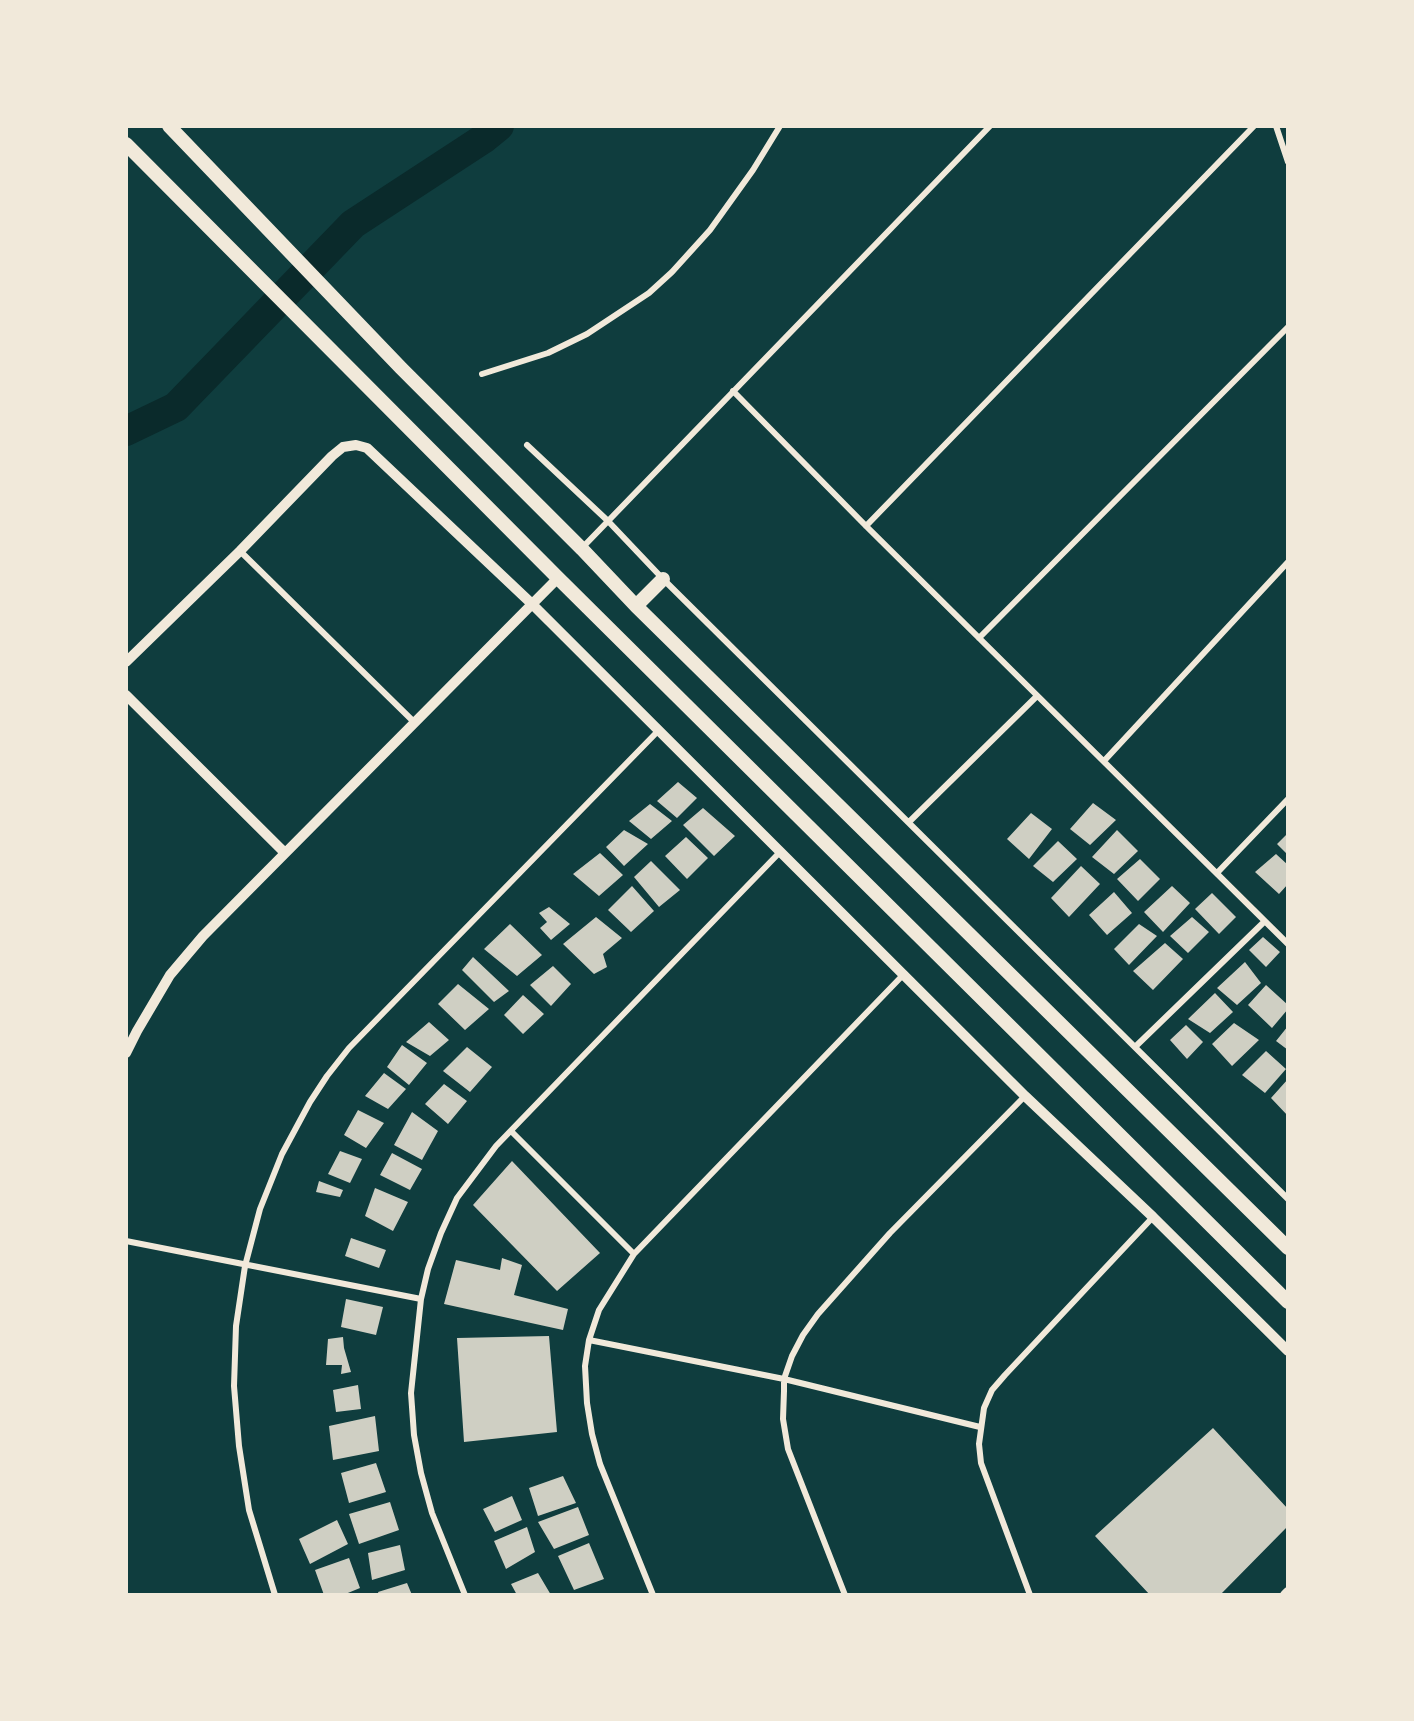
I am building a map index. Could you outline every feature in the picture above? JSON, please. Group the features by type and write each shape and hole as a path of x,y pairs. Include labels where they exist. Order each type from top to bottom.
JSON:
{"highway":[{"path":"169,126 401,368 636,606 1288,1248"},
{"path":"126,144 132,153 558,578 1288,1302"},
{"path":"636,606 663,579"}],"street":[{"path":"482,374 548,353 587,334 649,293 672,272 710,230 753,170 780,126"},
{"path":"582,549 990,126"},
{"path":"866,526 1254,126"},
{"path":"1276,126 1288,162"},
{"path":"979,638 1288,327"},
{"path":"733,391 1288,944"},
{"path":"126,662 240,551 332,456 343,447 356,445 367,448 532,604 1025,1096 1153,1217 1288,1351"},
{"path":"527,445 608,521 663,579 1288,1199"},
{"path":"240,551 414,722"},
{"path":"1104,761 1288,562"},
{"path":"126,1053 171,975 203,936 558,578"},
{"path":"126,695 284,852"},
{"path":"909,822 1037,696"},
{"path":"275,1595 249,1510 239,1446 234,1386 235,1338 244,1266 260,1209 282,1154 310,1102 349,1048 660,730"},
{"path":"1217,873 1288,799"},
{"path":"465,1595 432,1513 421,1473 414,1434 411,1393 421,1299 435,1251 457,1198 474,1173 511,1131 780,852"},
{"path":"1135,1047 1265,921"},
{"path":"653,1595 600,1464 592,1434 585,1366 589,1340 599,1310 634,1254 904,974"},
{"path":"845,1595 788,1449 783,1419 784,1379 792,1356 818,1314 890,1233 1025,1096"},
{"path":"511,1131 634,1254"},
{"path":"1030,1595 984,1476 979,1444 984,1408 992,1390 1153,1217"},
{"path":"126,1241 421,1299"},
{"path":"589,1340 784,1379 980,1427"}],"building":[{"path":"678,782 697,798 677,818 657,801"},
{"path":"1093,803 1116,820 1090,845 1070,829"},
{"path":"650,804 672,821 651,839 629,821"},
{"path":"703,808 735,836 714,856 683,825"},
{"path":"1031,813 1052,829 1029,859 1007,839"},
{"path":"624,830 648,844 624,866 606,847"},
{"path":"1117,830 1138,851 1114,874 1092,857"},
{"path":"1288,833 1288,855 1277,844"},
{"path":"686,837 708,858 687,879 665,856"},
{"path":"1058,841 1077,859 1053,882 1033,866"},
{"path":"600,853 623,875 599,896 573,874"},
{"path":"1276,854 1288,865 1288,884 1279,894 1255,872"},
{"path":"1140,859 1160,879 1138,901 1117,879"},
{"path":"651,861 680,890 659,907 634,877"},
{"path":"1081,866 1100,884 1069,917 1051,898"},
{"path":"632,886 654,911 631,932 608,910"},
{"path":"1172,886 1190,903 1163,932 1144,912"},
{"path":"1114,892 1132,913 1107,935 1089,915"},
{"path":"1212,893 1236,917 1219,934 1195,909"},
{"path":"549,907 570,924 551,940 540,928 547,922 539,913"},
{"path":"596,917 622,938 603,954 607,967 594,974 563,944"},
{"path":"1192,917 1209,932 1188,953 1170,936"},
{"path":"510,924 542,955 517,976 484,949"},
{"path":"1139,924 1157,936 1129,965 1114,949"},
{"path":"1263,937 1280,952 1266,967 1249,950"},
{"path":"1165,943 1183,959 1153,990 1133,971"},
{"path":"473,957 509,991 494,1002 462,970"},
{"path":"1245,962 1261,983 1237,1005 1217,988"},
{"path":"553,966 571,984 551,1006 530,985"},
{"path":"458,984 489,1009 465,1030 438,1004"},
{"path":"1266,985 1288,1005 1288,1009 1272,1028 1248,1005"},
{"path":"1215,993 1233,1012 1210,1033 1188,1019"},
{"path":"523,995 544,1014 523,1034 504,1015"},
{"path":"429,1022 449,1040 430,1056 406,1042"},
{"path":"1234,1023 1259,1040 1232,1066 1212,1044"},
{"path":"1186,1025 1203,1042 1187,1059 1170,1040"},
{"path":"1288,1026 1288,1050 1276,1041"},
{"path":"402,1045 427,1063 409,1085 387,1067"},
{"path":"467,1047 492,1067 470,1092 443,1071"},
{"path":"1266,1051 1286,1069 1265,1093 1242,1075"},
{"path":"384,1073 406,1089 388,1109 365,1096"},
{"path":"1288,1079 1288,1116 1271,1098"},
{"path":"444,1084 467,1101 448,1124 425,1104"},
{"path":"358,1110 384,1123 366,1148 344,1135"},
{"path":"412,1112 438,1131 422,1160 394,1145"},
{"path":"340,1151 362,1159 350,1183 328,1174"},
{"path":"392,1153 422,1169 410,1190 380,1175"},
{"path":"512,1161 600,1253 557,1291 473,1205"},
{"path":"319,1181 343,1190 340,1197 316,1192"},
{"path":"375,1188 408,1202 393,1231 365,1216"},
{"path":"351,1238 386,1250 379,1268 345,1256"},
{"path":"502,1258 522,1265 514,1295 568,1309 563,1330 444,1304 456,1260 500,1270"},
{"path":"346,1299 383,1307 376,1335 341,1327"},
{"path":"549,1336 557,1432 464,1442 457,1338"},
{"path":"343,1337 351,1372 341,1374 342,1365 326,1365 328,1339"},
{"path":"358,1385 361,1409 336,1412 333,1390"},
{"path":"375,1416 379,1451 333,1460 329,1426"},
{"path":"1213,1428 1288,1509 1288,1526 1220,1595 1150,1595 1095,1536"},
{"path":"376,1463 386,1492 349,1503 341,1473"},
{"path":"563,1476 576,1503 538,1516 529,1488"},
{"path":"512,1496 522,1520 495,1532 483,1509"},
{"path":"390,1502 399,1530 359,1544 349,1514"},
{"path":"578,1507 589,1535 554,1549 538,1522"},
{"path":"337,1520 348,1544 310,1564 299,1539"},
{"path":"527,1527 535,1552 506,1569 494,1541"},
{"path":"589,1543 604,1579 574,1590 558,1556"},
{"path":"400,1545 405,1570 372,1580 368,1553"},
{"path":"349,1558 360,1588 343,1595 324,1595 315,1570"},
{"path":"538,1573 551,1595 517,1595 511,1584"},
{"path":"407,1583 412,1595 379,1595 378,1592"}],"waterway":[{"path":"126,431 176,407 353,224 483,139 499,126"}]}
